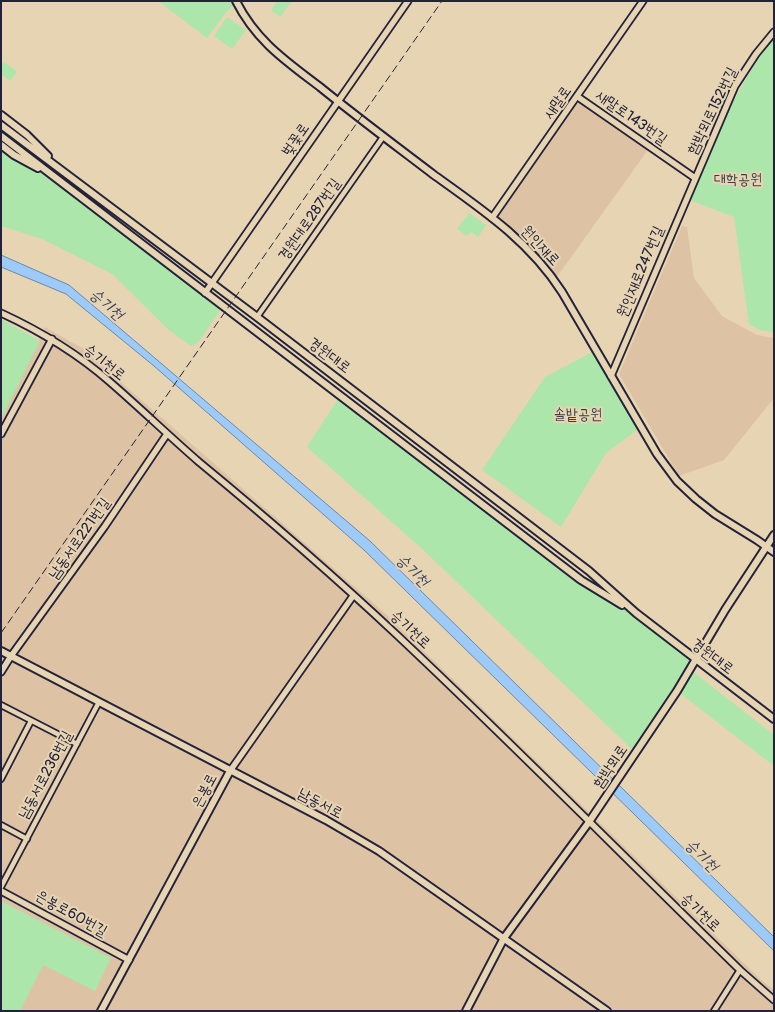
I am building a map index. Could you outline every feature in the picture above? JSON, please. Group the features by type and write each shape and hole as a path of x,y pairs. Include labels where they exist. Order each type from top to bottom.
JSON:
{"main road":[{"name":"원인재로","path":"236,1 263,42 383,137 518,239 549,272 657,454 677,481 715,514 774,552"},
{"path":"1,115 27,135 61,170"},
{"name":"경원대로","path":"1,125 257,317 589,571 636,613 774,719"},
{"name":"경원대로","path":"1,136 581,580 636,613"},
{"path":"1,145 14,155 56,177"},
{"name":"함박뫼로","path":"466,1011 504,938 589,822 636,753 682,684 725,610 774,535"},
{"name":"남동서로","path":"1,651 326,820 379,851 607,1011"},
{"name":"은봉로","path":"101,1011 230,771"}],"street":[{"name":"벚꽃로","path":"205,293 408,1"},
{"name":"새말로","path":"492,218 643,1"},
{"name":"함박뫼로152번길","path":"695,178 735,86 756,54 774,32"},
{"name":"새말로143번길","path":"578,97 695,178"},
{"name":"경원대로287번길","path":"257,317 383,137"},
{"name":"원인재로247번길","path":"611,376 695,178"},
{"name":"승기천로","path":"1,313 26,324 52,339 111,382 166,434 258,511 402,640 740,970 774,1000"},
{"path":"1,434 52,339"},
{"name":"남동서로221번길","path":"1,672 105,526 166,434"},
{"name":"은봉로","path":"230,771 353,596"},
{"name":"남동서로236번길","path":"1,887 99,702"},
{"path":"1,705 76,744"},
{"path":"1,779 31,721"},
{"path":"1,825 27,839"},
{"name":"은봉로60번길","path":"1,891 129,960"},
{"path":"714,1011 740,970"}],"shaded area":[{"path":"578,97 650,147 554,281 493,218"},
{"path":"682,226 687,227 694,278 722,316 757,335 774,338 774,398 724,460 679,476 619,374"},
{"path":"45,327 82,348 387,615 760,979 774,990 774,1011 1,1011 1,419"}],"green space":[{"path":"158,1 236,1 237,4 227,11 207,38"},
{"path":"277,1 292,1 280,17 271,10"},
{"path":"227,17 246,30 232,49 214,36"},
{"name":"대학공원","path":"774,38 773,332 760,330 749,324 734,217 689,200 726,116 760,56"},
{"path":"4,62 17,72 10,81 1,74 1,66"},
{"path":"1,149 19,162 46,175 221,309 198,343 191,346 170,331 112,274 42,239 1,226"},
{"path":"469,213 486,225 478,237 471,232 467,236 457,229"},
{"path":"1,319 40,341 1,419"},
{"name":"솔밭공원","path":"596,350 641,427 606,453 561,527 482,470 545,377"},
{"path":"340,396 581,580 636,613 695,660 636,753 420,547 307,447"},
{"path":"691,670 774,735 774,766 677,691"},
{"path":"1,901 111,958 95,991 43,965 20,1011 1,1011"}],"water":[{"path":"1,255 69,285 370,541 774,937 774,951 364,550 154,366 66,294 1,267"}],"railway":[{"path":"1,633 442,1"}],"water label":[{"name":"승기천","path":"106,305"},
{"name":"승기천","path":"412,571"},
{"name":"승기천","path":"701,856"}]}
